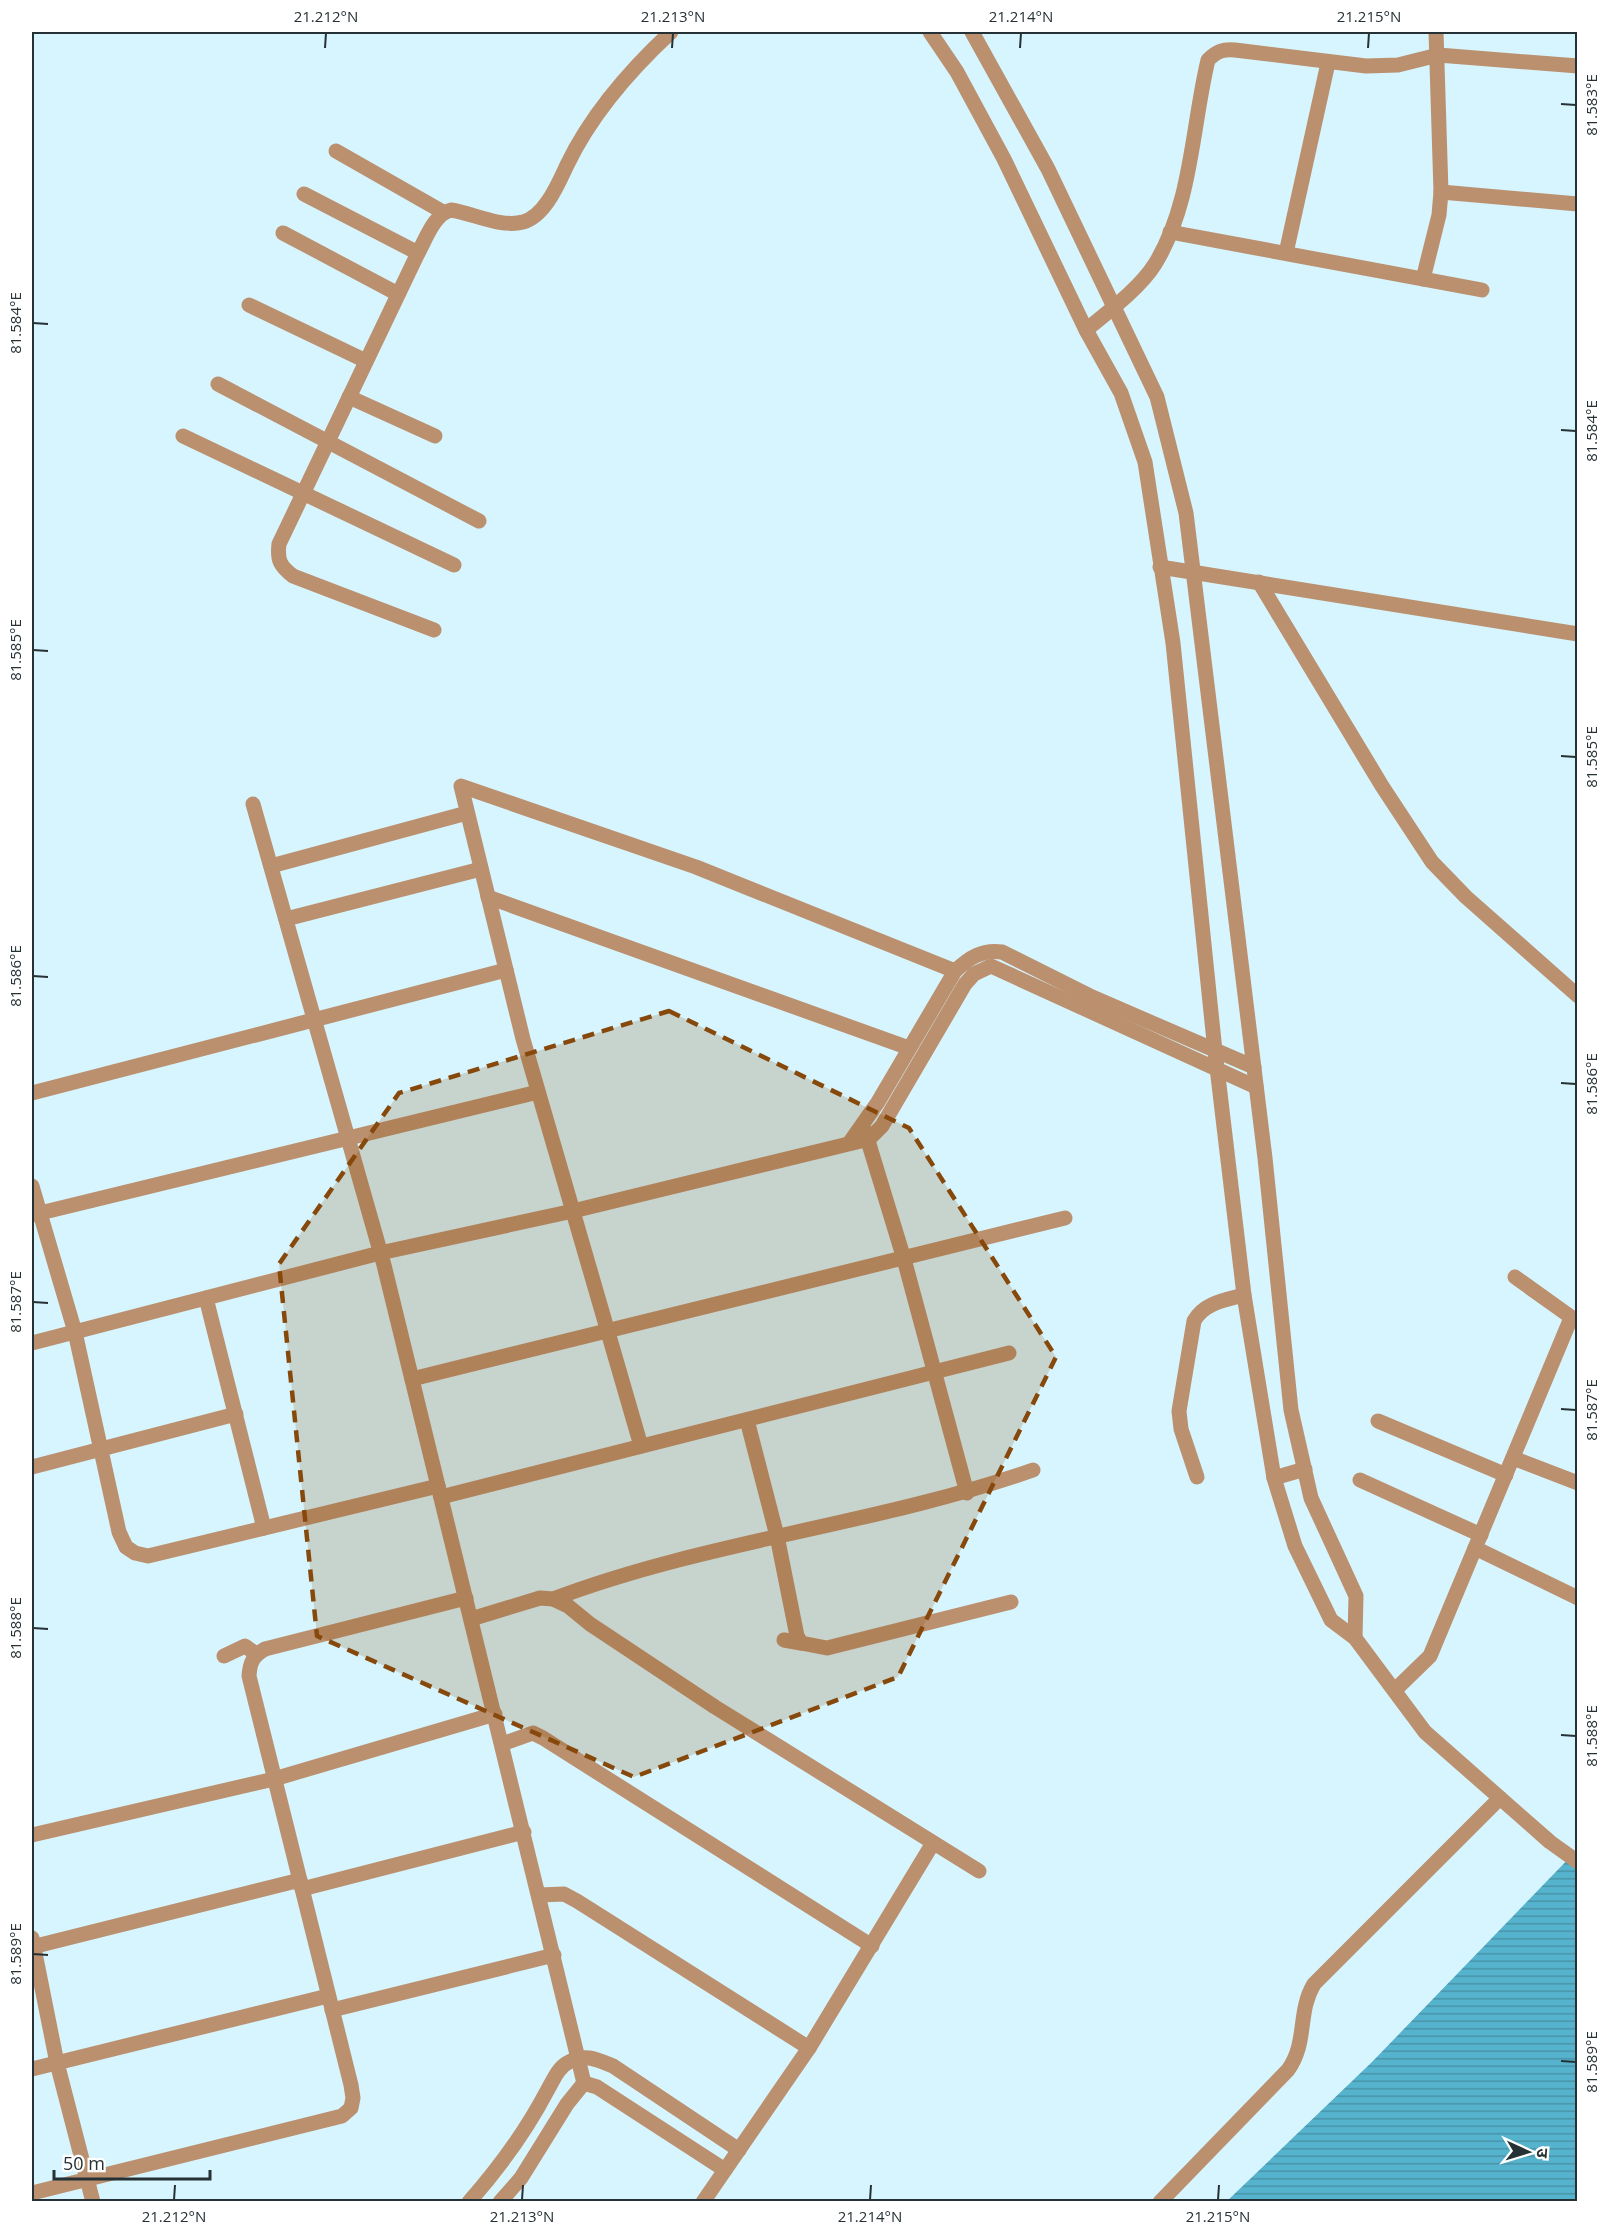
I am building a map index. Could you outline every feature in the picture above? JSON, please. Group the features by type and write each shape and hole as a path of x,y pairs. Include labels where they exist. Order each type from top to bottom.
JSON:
{"street":[{"path":"336,152 443,212 461,211 506,223 524,222 534,215 557,186 572,156 597,116 633,70 671,32"},
{"path":"930,32 957,72 1004,159 1086,330 1121,393 1145,462 1173,643 1215,1051 1244,1295 1274,1478 1295,1546 1331,1620 1355,1638 1425,1732 1550,1842 1578,1862"},
{"path":"972,32 1048,169 1157,397 1186,513 1254,1067 1291,1410 1311,1498 1356,1596 1355,1638"},
{"path":"1423,279 1439,214 1441,192 1436,32"},
{"path":"1086,330 1115,307 1155,265 1170,232 1182,193 1208,60 1223,49 1366,66 1398,65 1438,55 1578,66"},
{"path":"1286,254 1328,63"},
{"path":"1441,192 1578,204"},
{"path":"304,194 418,253"},
{"path":"434,630 293,576 281,566 278,556 279,544 304,496 398,294 418,253 443,212"},
{"path":"1170,232 1482,290"},
{"path":"283,233 398,294"},
{"path":"249,305 366,361"},
{"path":"218,384 479,521"},
{"path":"349,397 435,436"},
{"path":"183,436 304,496 454,565"},
{"path":"1160,567 1578,634"},
{"path":"1259,582 1382,786 1432,862 1466,897 1578,996"},
{"path":"641,1446 538,1092 461,786 696,867 955,971"},
{"path":"253,804 380,1253 540,1895 584,2083 567,2104 521,2178 500,2202"},
{"path":"271,866 467,813"},
{"path":"286,919 481,869"},
{"path":"488,897 909,1048"},
{"path":"967,1493 904,1259 865,1132 909,1048 955,971 978,954 990,950 1002,952 1092,997 1254,1067"},
{"path":"32,1342 380,1253 573,1210 850,1142 865,1132 882,1126 965,984 974,974 991,966 1256,1087"},
{"path":"32,1093 315,1022 506,970"},
{"path":"35,1214 538,1092"},
{"path":"32,1186 35,1214 75,1332 119,1532 126,1547 135,1553 148,1556 264,1528 641,1446 1009,1353"},
{"path":"412,1379 1065,1218"},
{"path":"1395,1690 1430,1656 1574,1320 1515,1277"},
{"path":"1197,1477 1181,1429 1179,1411 1194,1321 1200,1311 1221,1301 1244,1295"},
{"path":"206,1298 264,1528"},
{"path":"32,1467 236,1414"},
{"path":"747,1420 777,1536 797,1636 801,1643"},
{"path":"1378,1421 1506,1475"},
{"path":"1513,1458 1578,1483"},
{"path":"1274,1478 1305,1468"},
{"path":"471,1619 525,1601 554,1599 648,1567 967,1493 1033,1470"},
{"path":"1360,1480 1478,1541 1578,1598"},
{"path":"32,2193 342,2116 351,2108 353,2098 249,1676 250,1664 256,1654 265,1649 466,1598"},
{"path":"554,1599 568,1606 590,1624 715,1707 979,1871"},
{"path":"784,1640 827,1648 1011,1602"},
{"path":"224,1656 246,1646 256,1654"},
{"path":"32,1835 274,1779 495,1714"},
{"path":"502,1744 533,1733 543,1738 872,1946"},
{"path":"1160,2202 1288,2070 1297,2057 1308,1994 1314,1984 1500,1798"},
{"path":"93,2202 57,2063 32,1944 301,1885 524,1832"},
{"path":"704,2202 809,2048 933,1843"},
{"path":"540,1895 564,1894 577,1901 809,2048"},
{"path":"32,2069 554,1955"},
{"path":"469,2202 534,2117 556,2075 566,2063 579,2057 591,2057 613,2066 739,2150"},
{"path":"584,2083 597,2087 725,2170"}],"highlighted area":[{"path":"669,1011 909,1128 1056,1357 898,1677 634,1777 317,1636 279,1264 399,1093"}],"water":[{"path":"1577,1850 1577,2201 1226,2202 1372,2062"}]}
